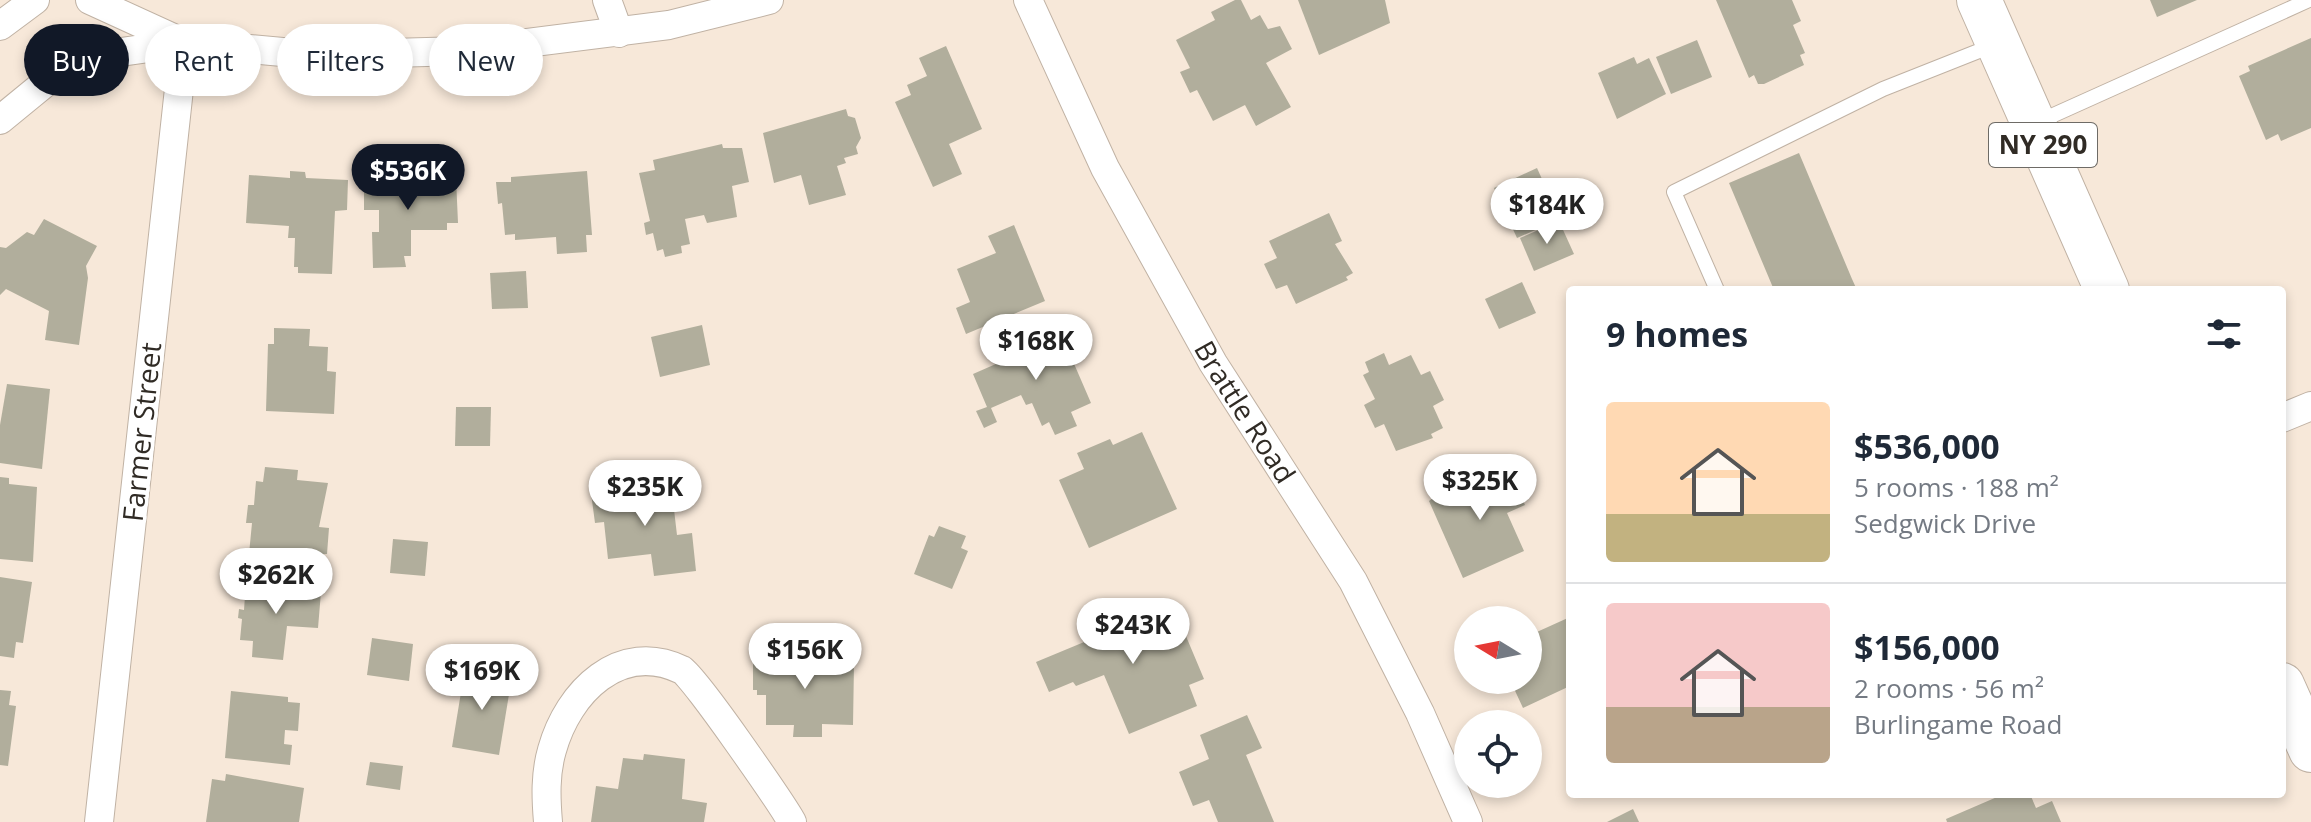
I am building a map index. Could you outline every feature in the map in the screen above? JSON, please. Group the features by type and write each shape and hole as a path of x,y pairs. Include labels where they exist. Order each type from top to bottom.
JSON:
{"main road":[{"name":"NY 290","path":"1979,0 2105,286"},
{"path":"2286,694 2311,750"}],"street":[{"path":"0,26 35,0"},
{"path":"90,0 145,25"},
{"path":"607,0 619,33"},
{"path":"261,50 315,55 464,51 669,25 769,0"},
{"name":"Brattle Road","path":"1028,0 1105,168 1197,335 1353,581 1420,713 1468,822"},
{"path":"0,120 61,70 114,53 145,49"},
{"name":"Farmer Street","path":"99,822 178,96"},
{"path":"2286,416 2311,406"},
{"path":"548,822 545,790 552,748 578,696 611,668 642,659 684,670 792,822"}],"lane":[{"path":"2034,123 2309,0"},
{"path":"1715,286 1674,192 1883,89 1998,44"}],"building":[{"path":"1241,0 1251,20 1260,15 1268,29 1280,26 1292,49 1266,63 1291,107 1256,126 1245,105 1213,121 1197,90 1190,93 1180,72 1190,68 1176,40 1215,20 1211,12"},
{"path":"1298,0 1385,0 1390,23 1319,55"},
{"path":"1716,0 1792,0 1801,21 1793,25 1805,53 1800,55 1804,65 1764,84 1758,84 1754,75 1749,78"},
{"path":"2150,0 2197,0 2157,17"},
{"path":"2311,38 2311,128 2281,141 2278,134 2266,140 2239,76 2250,71 2248,66"},
{"path":"1697,40 1712,77 1671,94 1656,57"},
{"path":"946,46 982,129 949,144 962,174 933,187 895,102 911,95 907,85 927,76 919,58"},
{"path":"1634,57 1637,64 1649,58 1666,94 1617,119 1598,73"},
{"path":"846,109 848,116 855,118 861,138 856,147 858,154 844,158 846,163 837,166 846,195 809,205 801,175 774,183 763,133"},
{"path":"722,144 723,148 742,148 749,182 732,186 737,217 707,223 704,215 685,219 690,244 681,246 682,253 665,257 663,249 657,251 653,233 646,235 644,223 650,221 639,173 655,170 653,160"},
{"path":"1799,153 1855,286 1772,286 1729,183"},
{"path":"1537,168 1560,219 1517,238 1494,188"},
{"path":"290,171 305,172 306,178 348,180 347,210 335,211 332,274 298,273 298,267 294,267 295,238 288,238 289,226 246,223 249,175 290,178"},
{"path":"587,171 592,235 586,235 587,252 557,254 556,237 515,240 515,234 505,235 496,182 511,182 511,177"},
{"path":"445,175 445,178 456,178 458,223 447,223 447,230 411,230 411,256 404,256 406,267 373,268 372,232 379,232 379,210 364,210 364,177"},
{"path":"1329,213 1342,241 1335,244 1353,273 1346,277 1348,280 1296,304 1287,285 1276,289 1264,264 1277,258 1269,241"},
{"path":"44,219 97,246 86,266 88,278 79,345 45,340 49,311 6,289 0,295 0,247 6,248 27,232 34,235"},
{"path":"1559,221 1574,254 1534,271 1520,238"},
{"path":"1014,225 1045,301 966,334 956,308 970,302 957,269 996,253 988,236"},
{"path":"526,271 528,308 492,309 490,273"},
{"path":"1522,282 1536,313 1499,329 1485,299"},
{"path":"702,325 710,365 660,377 651,337"},
{"path":"274,328 310,329 309,346 328,347 327,371 336,372 334,414 266,411 268,344 274,344"},
{"path":"1059,329 1091,403 1071,412 1077,426 1055,435 1049,422 1042,426 1032,403 1026,405 1021,395 991,408 997,422 984,428 976,411 987,407 973,374 1005,360 1002,353"},
{"path":"1384,353 1389,365 1411,355 1421,375 1430,371 1444,400 1433,406 1443,428 1431,434 1433,438 1396,451 1384,424 1375,428 1364,405 1375,399 1363,375 1369,372 1365,362"},
{"path":"7,384 50,389 42,469 0,463 0,425"},
{"path":"456,407 491,407 490,446 455,446"},
{"path":"1142,432 1177,509 1089,548 1059,480 1084,469 1077,453 1110,439 1113,445"},
{"path":"265,467 298,470 297,480 328,483 319,527 329,528 327,554 298,555 298,560 249,554 252,523 246,523 248,505 254,505 256,481 263,482"},
{"path":"1510,472 1525,505 1507,513 1524,551 1463,578 1429,501 1450,485 1459,489 1484,477 1488,482"},
{"path":"0,477 9,478 9,484 37,487 33,562 0,559"},
{"path":"671,484 677,535 692,533 696,571 654,576 651,554 608,559 604,522 595,523 591,493"},
{"path":"939,526 966,536 961,548 968,551 952,589 914,574 929,535 934,537"},
{"path":"393,539 428,542 425,576 390,573"},
{"path":"0,577 32,582 23,643 16,642 14,658 0,656"},
{"path":"246,582 302,586 302,590 321,592 318,628 287,626 283,660 252,657 253,641 240,640 242,619 238,618 239,609 244,610"},
{"path":"1153,605 1159,617 1175,610 1204,679 1189,685 1197,706 1129,734 1104,675 1076,686 1073,682 1049,692 1036,662 1089,640 1087,634 1105,626 1103,622"},
{"path":"1566,619 1566,688 1523,708 1516,694 1542,694 1542,630"},
{"path":"372,638 413,644 409,681 367,675"},
{"path":"784,647 812,647 812,655 819,655 819,664 854,664 853,725 822,724 822,737 793,737 794,725 766,725 766,695 757,695 757,690 753,690 753,658 784,655"},
{"path":"465,668 512,676 499,755 452,747"},
{"path":"0,690 11,691 9,705 16,706 8,766 0,765"},
{"path":"231,691 288,697 288,702 300,703 298,731 285,730 284,744 292,745 290,765 225,758"},
{"path":"1247,715 1262,748 1246,755 1274,822 1218,822 1209,800 1193,806 1179,772 1209,759 1200,735"},
{"path":"644,754 685,759 682,799 707,803 704,822 591,822 596,786 618,789 623,758 643,760"},
{"path":"370,762 403,766 400,790 366,785"},
{"path":"226,774 304,788 299,822 206,822 212,779 225,781"},
{"path":"1995,798 2032,798 2036,808 2052,801 2061,822 1947,822 1946,819"},
{"path":"1633,809 1639,822 1607,822"}]}
